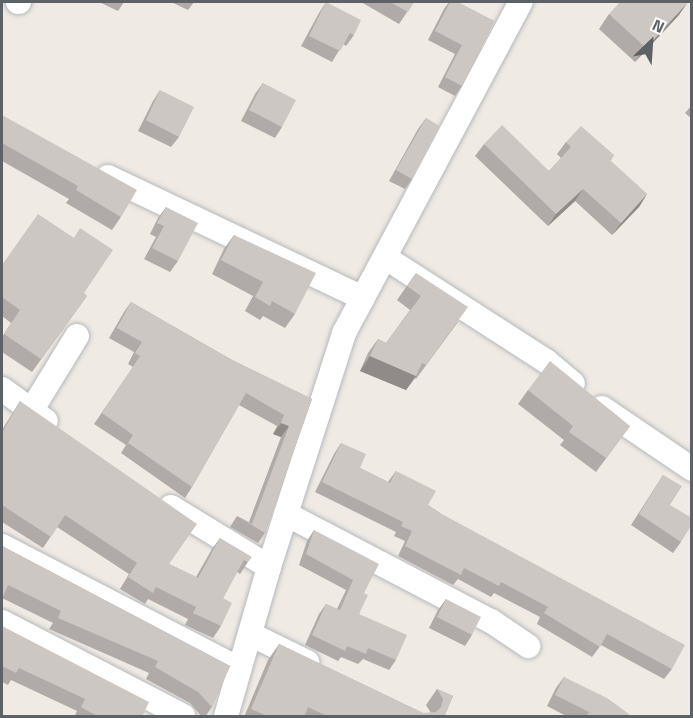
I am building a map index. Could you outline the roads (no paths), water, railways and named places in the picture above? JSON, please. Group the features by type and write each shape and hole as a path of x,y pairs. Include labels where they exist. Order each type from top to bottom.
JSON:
{"street":[{"path":"226,717 269,567 345,333 520,2"},
{"path":"85,165 148,198 363,297"},
{"path":"386,258 546,361 640,437 692,469"},
{"path":"31,411 77,336"},
{"path":"2,388 70,437"},
{"path":"148,491 269,567"},
{"path":"286,514 491,621 528,646"},
{"path":"2,546 239,669"},
{"path":"2,622 183,717"},
{"path":"250,634 323,670"}]}
